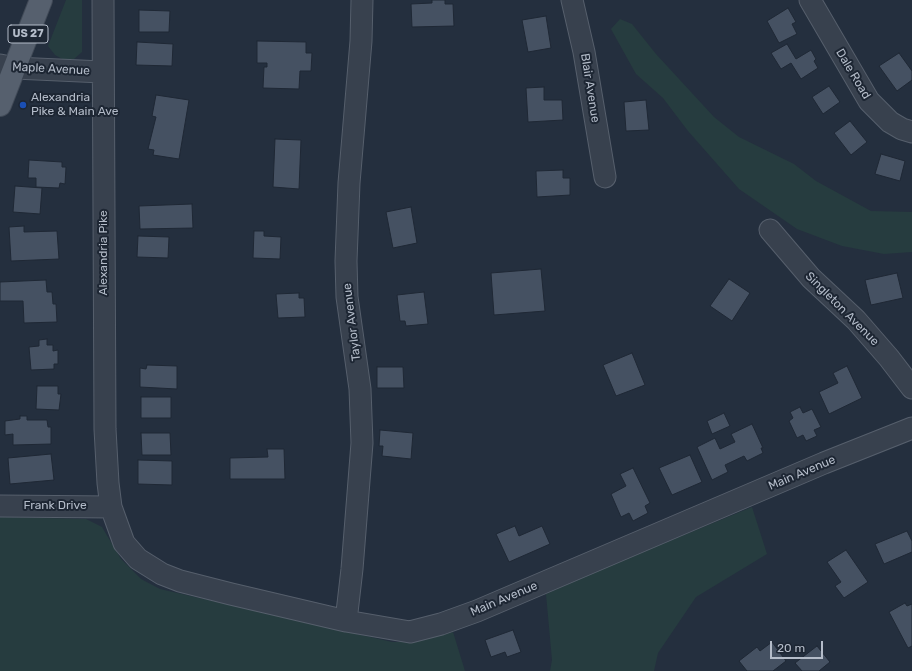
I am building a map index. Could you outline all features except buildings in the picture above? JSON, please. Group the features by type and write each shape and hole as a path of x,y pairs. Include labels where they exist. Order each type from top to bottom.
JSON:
{"main road":[{"name":"US 27","path":"0,105 7,66 40,0"}],"street":[{"name":"Alexandria Pike","path":"103,0 102,72 105,429 111,507"},
{"name":"Taylor Avenue","path":"346,620 352,569 362,443 360,389 346,297 349,183 362,41 362,0"},
{"name":"Blair Avenue","path":"572,0 584,52 605,177"},
{"name":"Dale Road","path":"810,0 869,101 890,122 912,132"},
{"name":"Maple Avenue","path":"7,66 102,72"},
{"name":"Singleton Avenue","path":"770,230 811,278 856,320 889,358 912,388"},
{"name":"Main Avenue","path":"111,507 124,543 138,558 162,574 180,581 217,591 346,620 410,632 441,624 477,611 824,463 912,428"},
{"name":"Frank Drive","path":"0,506 111,507"}],"green space":[{"path":"66,0 82,0 82,52 74,59 66,61 55,55 48,46"},
{"path":"620,19 632,24 656,54 714,117 739,137 794,164 816,181 871,211 912,212 912,252 884,254 842,246 797,229 739,189 688,131 663,98 636,74 611,29"},
{"path":"752,507 767,554 696,597 658,653 654,671 550,671 552,660 546,594 599,570"},
{"path":"0,517 86,519 102,527 121,559 141,579 160,589 392,642 413,642 453,632 465,671 0,671"}],"place":[{"name":"Alexandria Pike & Main Ave","path":"23,105"}]}
